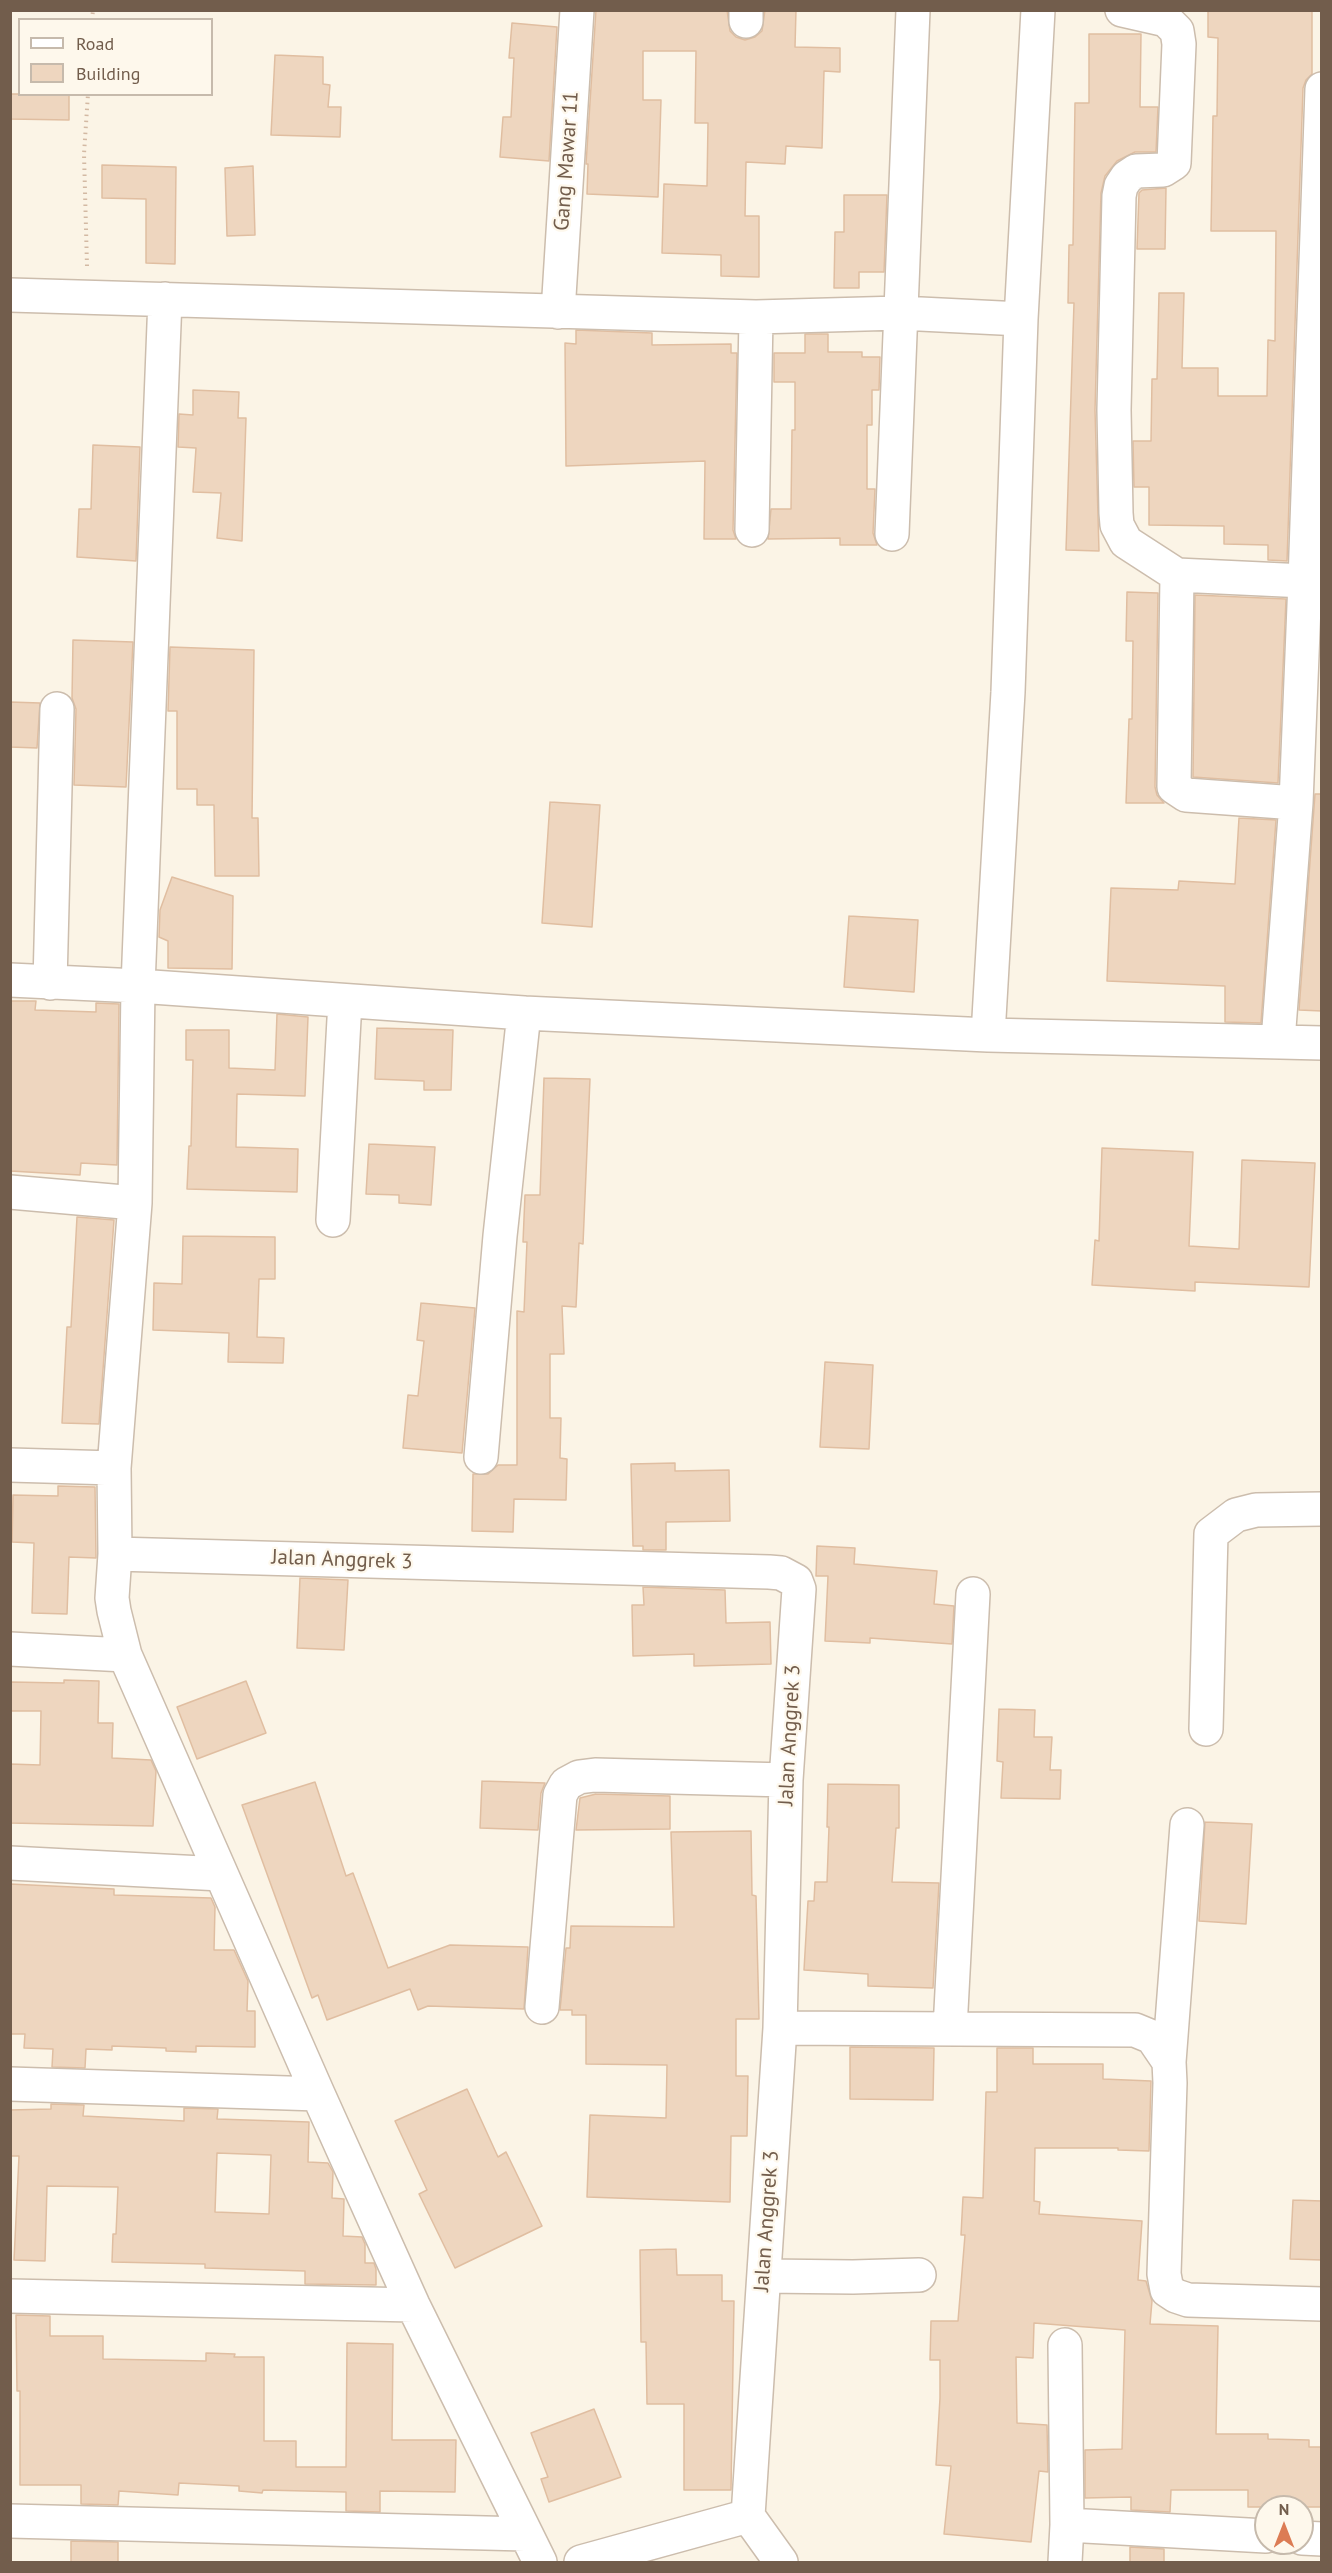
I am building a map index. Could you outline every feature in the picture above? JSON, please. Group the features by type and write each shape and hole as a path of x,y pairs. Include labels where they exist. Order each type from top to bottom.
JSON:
{"street":[{"name":"Gang Mawar 11","path":"558,312 577,10"},
{"path":"892,534 913,10"},
{"path":"988,1035 1008,692 1021,319 1038,10"},
{"path":"1122,10 1166,20 1177,31 1179,44 1174,163 1163,170 1136,171 1127,177 1121,186 1119,196 1114,410 1117,525 1126,542 1177,575 1305,581"},
{"path":"1278,1041 1296,803 1318,262 1322,89"},
{"path":"10,295 756,317 900,313 1021,319"},
{"path":"165,299 138,986 135,1203 114,1468 115,1554 111,1598 125,1655 220,1874 413,2305 540,2562"},
{"path":"752,530 756,317"},
{"path":"1177,575 1174,787 1180,794 1186,795 1296,803"},
{"path":"50,983 57,709"},
{"path":"10,980 138,986 524,1013 988,1035 1322,1043"},
{"path":"333,1220 345,1001"},
{"path":"480,1457 498,1248 524,1013"},
{"path":"10,1192 135,1203"},
{"path":"10,1465 114,1468"},
{"path":"1206,1729 1211,1534 1236,1515 1256,1510 1322,1509"},
{"name":"Jalan Anggrek 3","path":"115,1554 781,1573 791,1577 799,1589 786,1779 780,2028 748,2516"},
{"path":"950,2029 973,1594"},
{"path":"10,1649 125,1655"},
{"path":"542,2007 560,1795 566,1784 579,1778 595,1775 786,1779"},
{"path":"1187,1825 1169,2062 1164,2274 1167,2290 1188,2300 1322,2304"},
{"path":"10,1863 220,1874"},
{"path":"780,2028 1135,2030 1152,2037 1169,2062"},
{"path":"10,2084 318,2094"},
{"path":"764,2276 919,2275"},
{"path":"10,2296 413,2305"},
{"path":"1065,2345 1065,2562"},
{"path":"581,2562 748,2516 781,2562"},
{"path":"10,2521 525,2534"},
{"path":"1066,2525 1254,2535"}],"path":[{"path":"87,297 84,154 88,96"}],"building":[{"path":"596,10 727,10 730,31 736,37 745,40 755,37 762,31 765,10 796,10 795,47 840,48 840,72 824,71 822,148 786,146 785,164 746,162 745,216 759,216 759,277 721,276 721,255 662,253 664,184 707,186 708,123 695,123 696,51 643,51 643,100 661,100 658,197 587,194 588,164 586,164"},
{"path":"1208,10 1312,10 1312,74 1306,80 1303,88 1287,561 1268,560 1268,545 1224,544 1224,526 1149,525 1149,487 1134,487 1133,441 1151,441 1152,379 1157,379 1159,293 1184,293 1182,368 1218,368 1218,396 1267,396 1268,340 1275,341 1276,231 1211,231 1213,116 1217,116 1218,38 1208,37"},
{"path":"512,23 557,27 549,161 500,157 503,117 511,117 514,58 509,58"},
{"path":"1089,34 1141,34 1140,107 1158,107 1156,152 1135,152 1117,161 1105,176 1101,193 1095,410 1099,551 1066,550 1074,303 1068,303 1069,245 1073,245 1075,103 1089,103"},
{"path":"275,55 323,57 323,84 330,85 328,107 341,107 340,137 271,135"},
{"path":"10,94 69,96 69,120 10,119"},
{"path":"102,165 176,167 175,264 146,263 146,199 102,198"},
{"path":"253,166 255,235 227,236 225,168"},
{"path":"1166,188 1165,249 1137,249 1139,193 1142,190"},
{"path":"844,195 887,195 884,272 859,272 859,288 834,288 835,232 844,232"},
{"path":"576,330 652,333 652,345 731,344 731,353 737,353 733,530 736,539 704,539 705,461 566,466 565,343 576,344"},
{"path":"805,334 828,334 828,352 862,352 862,357 880,357 879,390 872,390 872,425 867,425 867,489 875,489 873,533 877,545 840,545 840,538 768,539 771,509 791,509 792,430 795,430 795,382 774,382 774,353 805,353"},
{"path":"193,390 239,392 238,418 246,418 242,541 217,538 221,493 193,492 196,448 178,447 179,414 193,415"},
{"path":"93,445 140,447 136,561 77,557 79,509 91,509"},
{"path":"1127,592 1158,593 1155,787 1157,795 1164,803 1126,803 1129,719 1132,719 1133,641 1126,641"},
{"path":"1195,595 1286,599 1278,783 1193,777"},
{"path":"73,640 133,642 126,787 74,785 76,709 72,698"},
{"path":"170,647 254,650 252,818 258,818 259,876 215,876 214,805 197,805 197,789 177,789 177,711 168,711"},
{"path":"10,702 40,703 37,748 10,747"},
{"path":"1315,794 1322,794 1322,1011 1299,1010"},
{"path":"550,802 600,805 592,927 542,923"},
{"path":"1239,818 1276,820 1261,1023 1225,1022 1225,986 1107,981 1111,888 1178,890 1179,881 1235,884"},
{"path":"172,877 233,896 232,969 168,968 168,941 159,937 160,910"},
{"path":"849,916 918,920 914,992 844,987"},
{"path":"10,1001 36,1001 35,1010 96,1012 96,1003 119,1004 117,1165 81,1163 80,1175 10,1171"},
{"path":"277,1014 308,1017 305,1096 237,1094 236,1147 298,1149 297,1192 187,1189 189,1146 191,1146 193,1060 186,1060 186,1030 229,1030 229,1068 275,1070"},
{"path":"377,1028 453,1030 451,1090 424,1090 424,1081 375,1079"},
{"path":"544,1078 590,1079 583,1244 579,1243 576,1307 562,1306 564,1354 550,1354 550,1418 561,1418 560,1458 567,1459 566,1500 514,1499 513,1532 472,1531 473,1474 488,1474 498,1465 517,1465 517,1311 524,1312 527,1242 523,1242 525,1195 540,1195"},
{"path":"369,1144 435,1147 431,1205 399,1203 399,1195 366,1194"},
{"path":"1102,1148 1193,1152 1189,1246 1239,1249 1242,1160 1315,1163 1309,1287 1195,1282 1195,1291 1092,1285 1095,1240 1099,1241"},
{"path":"77,1217 114,1220 99,1424 62,1423 67,1327 71,1327"},
{"path":"183,1236 275,1237 275,1279 259,1279 257,1337 284,1338 283,1363 228,1362 229,1333 153,1330 154,1283 182,1284"},
{"path":"421,1303 475,1308 462,1453 403,1448 408,1395 418,1396 424,1341 417,1340"},
{"path":"825,1362 873,1365 869,1449 820,1447"},
{"path":"675,1463 675,1471 729,1470 730,1521 666,1522 666,1550 643,1550 643,1546 633,1546 631,1464"},
{"path":"58,1486 95,1487 96,1558 69,1557 67,1614 32,1613 34,1543 12,1542 13,1495 58,1496"},
{"path":"817,1546 855,1548 854,1564 937,1571 934,1604 954,1606 952,1644 870,1638 870,1643 825,1641 828,1576 816,1576"},
{"path":"300,1578 348,1580 344,1650 297,1648"},
{"path":"643,1587 725,1590 726,1623 770,1622 771,1664 694,1666 694,1654 633,1656 632,1605 644,1605"},
{"path":"64,1680 99,1681 98,1723 113,1723 112,1758 151,1760 156,1771 153,1826 10,1823 10,1764 40,1765 41,1711 10,1711 11,1682 64,1683"},
{"path":"246,1681 266,1733 197,1759 177,1707"},
{"path":"999,1709 1035,1710 1034,1737 1052,1737 1050,1770 1061,1770 1060,1799 1001,1798 1003,1762 997,1761"},
{"path":"482,1781 545,1783 541,1793 538,1830 480,1828"},
{"path":"315,1782 346,1876 353,1873 388,1968 450,1945 528,1947 524,2009 428,2006 418,2010 410,1989 327,2020 318,1995 312,1998 242,1805"},
{"path":"828,1784 899,1785 899,1828 896,1828 892,1882 939,1883 933,1988 868,1986 868,1974 804,1970 808,1901 814,1901 815,1882 827,1882"},
{"path":"596,1794 670,1796 670,1829 576,1830 580,1798"},
{"path":"1205,1822 1252,1824 1246,1924 1199,1921"},
{"path":"751,1831 752,1895 756,1896 759,2019 736,2019 736,2076 748,2076 747,2136 731,2136 730,2202 587,2197 590,2115 666,2118 667,2065 586,2064 586,2015 572,2015 572,2010 560,2010 566,1948 570,1948 571,1926 674,1927 671,1832"},
{"path":"10,1884 114,1889 114,1895 211,1898 215,1907 214,1950 234,1950 248,1981 247,2011 255,2011 255,2047 196,2046 196,2052 166,2051 166,2048 112,2046 112,2050 86,2049 85,2068 52,2067 53,2049 24,2048 25,2034 10,2034"},
{"path":"850,2047 934,2048 933,2100 850,2099"},
{"path":"997,2048 1033,2048 1033,2064 1103,2064 1103,2079 1151,2081 1149,2151 1118,2150 1118,2148 1035,2148 1034,2201 1040,2202 1039,2214 1142,2221 1138,2280 1146,2281 1152,2301 1150,2324 1218,2326 1216,2434 1268,2434 1268,2439 1309,2440 1309,2447 1322,2447 1322,2507 1314,2507 1314,2495 1254,2495 1254,2507 1248,2507 1248,2490 1171,2490 1170,2512 1131,2510 1131,2497 1085,2498 1085,2450 1122,2449 1125,2330 1034,2323 1033,2358 1016,2357 1017,2423 1047,2425 1048,2472 1039,2471 1031,2542 944,2534 951,2466 936,2465 940,2360 930,2360 931,2321 958,2321 965,2235 961,2235 963,2197 983,2198 986,2092 997,2092"},
{"path":"467,2089 498,2157 506,2152 542,2226 455,2268 419,2194 427,2190 395,2121"},
{"path":"51,2104 84,2105 83,2116 184,2121 184,2108 218,2109 217,2119 309,2122 308,2162 328,2163 333,2172 332,2198 344,2199 343,2236 362,2237 365,2244 365,2263 374,2263 376,2269 376,2285 305,2284 305,2271 205,2268 205,2264 112,2262 118,2187 47,2186 45,2261 14,2260 19,2156 10,2156 10,2110 51,2109","holes":["217,2153 271,2155 269,2214 215,2212"]},
{"path":"1293,2200 1322,2201 1322,2260 1290,2259"},
{"path":"676,2249 677,2275 722,2275 722,2301 734,2301 731,2490 684,2490 684,2404 647,2404 646,2342 641,2342 640,2250"},
{"path":"16,2315 50,2316 50,2336 103,2336 103,2359 206,2361 206,2353 235,2354 234,2357 264,2357 264,2441 296,2441 296,2467 346,2467 347,2343 393,2344 392,2440 456,2440 455,2492 380,2491 380,2512 346,2511 346,2492 263,2490 262,2493 239,2491 239,2486 179,2483 178,2495 119,2491 118,2505 81,2504 81,2485 20,2485 20,2391 17,2391"},
{"path":"594,2409 621,2477 549,2502 541,2479 548,2477 531,2433"},
{"path":"71,2541 118,2542 118,2562 71,2562"},
{"path":"1130,2547 1164,2549 1164,2562 1130,2562"}]}
